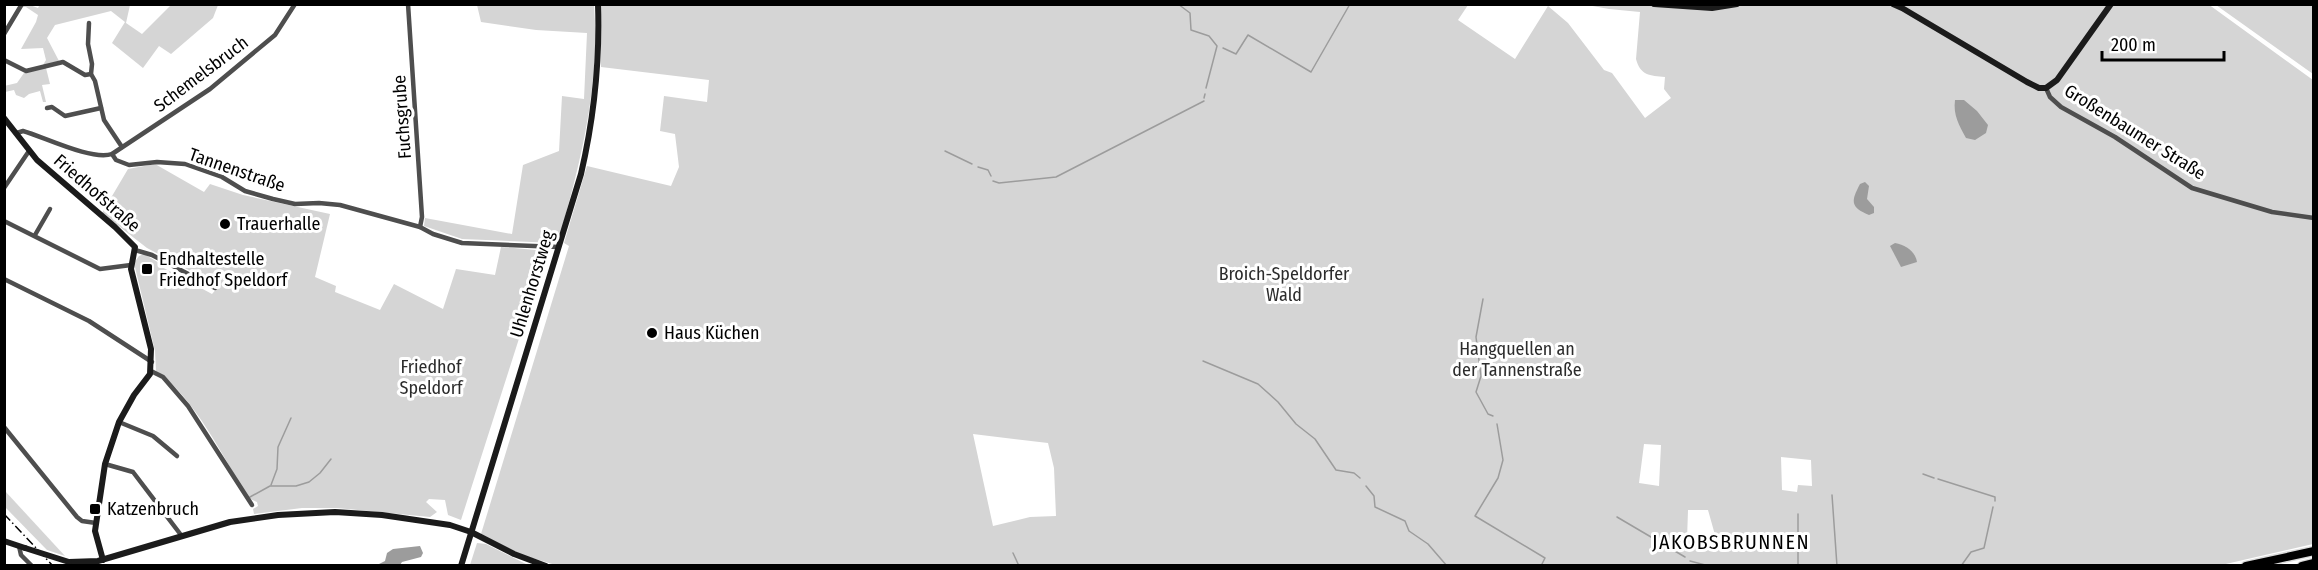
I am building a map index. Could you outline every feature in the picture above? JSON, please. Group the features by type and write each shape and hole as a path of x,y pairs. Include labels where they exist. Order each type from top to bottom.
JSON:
{"highway":[{"path":"2246,566 2313,551"},
{"path":"2302,566 2313,563"}],"street":[{"path":"4,34 22,4"},
{"name":"Schemelsbruch","path":"112,154 210,89 275,35 295,4"},
{"name":"Fuchsgrube","path":"408,4 422,217 420,227"},
{"name":"Uhlenhorstweg","path":"461,566 560,247 589,137 597,75 598,4"},
{"path":"1654,4 1712,8 1737,4"},
{"name":"Großenbaumer Straße","path":"1893,4 2027,82 2039,88 2046,88 2050,97 2061,107 2115,137 2192,188 2272,212 2313,218"},
{"path":"2046,88 2056,80 2111,4"},
{"path":"89,23 88,44 92,64 91,74 95,81 104,120 122,147"},
{"path":"4,60 26,71 63,62 85,75 91,74"},
{"path":"47,108 52,107 65,116 101,108"},
{"name":"Friedhofstraße","path":"4,118 37,160 132,243 135,250 152,255 215,288"},
{"name":"Tannenstraße","path":"17,134 23,131 90,153 104,156 112,154 116,160 129,165 157,162 185,164 222,177 245,191 273,200 295,204 340,205 420,227 433,234 462,243 560,247"},
{"path":"4,188 29,151"},
{"path":"35,235 50,209"},
{"path":"4,221 99,269 131,265"},
{"path":"103,560 97,543 96,523 105,464 119,422 151,371 152,362 131,265 135,250"},
{"path":"4,279 89,321 152,362"},
{"path":"151,371 163,377 188,406 252,505"},
{"path":"119,422 153,436 177,456"},
{"path":"4,428 76,517 82,521 96,523"},
{"path":"105,464 133,472 181,535"},
{"path":"4,541 69,562 88,562 103,560 181,535 251,518 335,512 432,521 471,532 514,554 546,566"},
{"path":"22,547 21,555 32,566"}],"green space":[{"path":"40,4 130,5 126,23 142,34 171,5 218,5 213,18 171,54 159,46 143,68 112,43 125,22 111,11 55,25 47,38 59,61 43,65 46,60 43,48 21,49 38,15 23,5 38,8"},
{"name":"Broich-Speldorfer Wald","path":"2208,4 2313,80 2313,544 2217,566 559,566 522,555 481,534 569,246 564,243 587,166 671,186 679,167 675,134 660,131 664,96 707,102 709,80 601,67 601,5 1468,5 1458,20 1515,59 1548,6 1568,23 1604,70 1612,73 1645,118 1671,98 1664,89 1665,77 1646,74 1636,59 1640,12 1587,5","holes":["973,434 1048,443 1054,468 1056,516 1030,517 993,526","1644,444 1661,445 1659,486 1639,483","1781,457 1811,460 1812,486 1798,485 1797,492 1782,490","1688,510 1708,510 1717,542 1687,540"]},
{"path":"2286,4 2289,6 2313,5 2313,74 2216,5"},
{"path":"477,5 594,5 594,65 587,123 567,210 559,239 555,243 462,239 424,226 425,218 512,234 523,165 559,151 562,96 584,99 587,33 536,30 481,22"},
{"path":"46,68 50,84 42,85 46,102 43,102 40,91 24,98 16,95 14,90 5,92 4,86 17,83 24,73"},
{"name":"Friedhof Speldorf","path":"155,164 204,192 210,184 243,195 330,214 315,277 336,286 335,292 380,310 394,284 443,309 456,269 495,275 501,247 547,251 461,520 448,515 445,500 429,499 426,502 437,512 430,517 337,508 302,508 254,514 253,509 258,506 257,502 248,498 207,429 183,396 156,371 155,351 134,263 139,256 144,254 161,264 160,266 212,294 219,286 147,248 102,213 128,169"},
{"path":"5,491 65,556 47,550 5,507"},
{"path":"477,543 486,544 528,565 470,565"}],"shaded area":[{"path":"1955,100 1964,100 1977,111 1988,125 1986,133 1975,140 1966,138 1956,115"},
{"path":"1865,182 1869,186 1867,199 1874,207 1874,213 1869,215 1858,209 1854,203 1860,184"},
{"path":"1895,243 1909,249 1917,262 1901,267 1890,246"},
{"path":"420,546 423,553 421,557 402,562 400,565 377,565 385,561 387,553 393,549"}],"waterway":[{"path":"1178,4 1190,13 1191,30 1209,36 1217,46 1206,88"},
{"path":"1223,48 1236,54 1248,35 1311,72 1350,4"},
{"path":"1204,98 1205,94"},
{"path":"993,181 999,183 1056,177 1204,101"},
{"path":"945,151 972,164"},
{"path":"978,167 988,170 991,176"},
{"path":"1483,299 1476,337 1481,376 1476,392 1488,414 1493,416"},
{"path":"1203,361 1258,384 1278,402 1296,424 1315,439 1336,470 1354,473 1360,478"},
{"path":"271,485 277,469 278,447 291,418"},
{"path":"1497,424 1503,460 1498,478 1475,516 1545,558 1541,566"},
{"path":"250,497 270,486 296,486 309,482 331,459"},
{"path":"1923,474 1934,478"},
{"path":"1938,479 1995,497 1995,501"},
{"path":"1366,486 1374,496 1375,507 1405,521 1409,531 1428,544 1447,566"},
{"path":"1832,495 1837,566"},
{"path":"1961,566 1971,552 1984,548 1993,507"},
{"path":"1798,514 1798,566"},
{"path":"1617,517 1685,557"},
{"path":"1013,553 1019,566"},
{"path":"1690,561 1709,566"}],"railway":[{"path":"4,514 53,566"}],"place":[{"name":"Trauerhalle","path":"225,224"},
{"name":"Endhaltestelle Friedhof Speldorf","path":"147,269"},
{"name":"Haus Küchen","path":"652,333"},
{"name":"Katzenbruch","path":"95,509"}],"district":[{"name":"JAKOBSBRUNNEN","path":"1731,542"}],"park label":[{"name":"Hangquellen an der Tannenstraße","path":"1517,359"}]}
